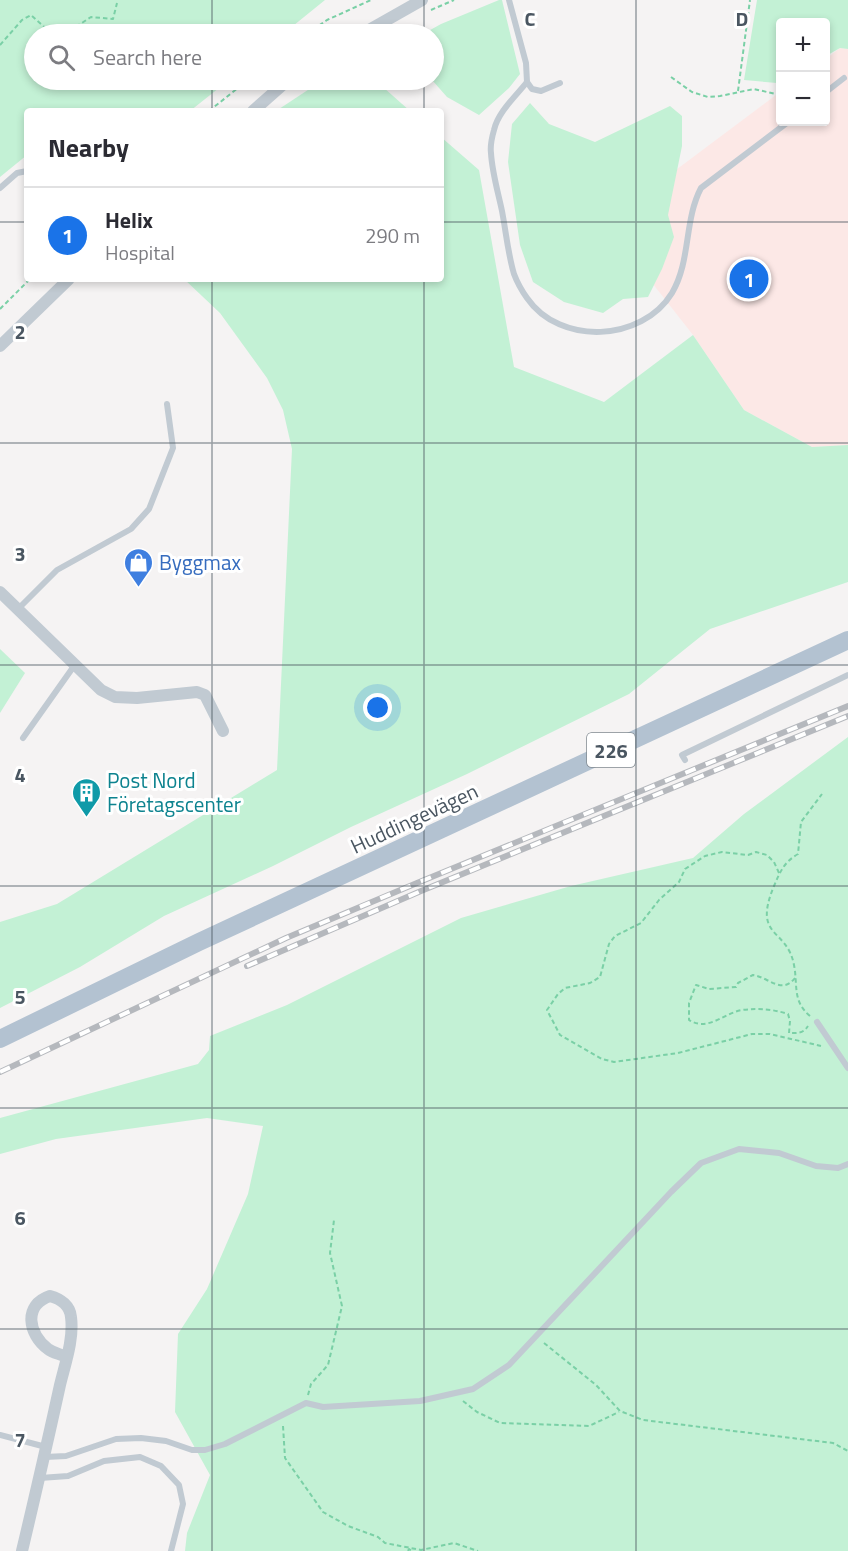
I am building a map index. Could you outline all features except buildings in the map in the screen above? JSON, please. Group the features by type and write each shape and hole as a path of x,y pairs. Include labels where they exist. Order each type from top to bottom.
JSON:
{"main road":[{"name":"Huddingevägen","path":"0,1039 199,942 848,640"}],"street":[{"path":"380,24 422,0"},
{"path":"255,108 276,90"},
{"path":"0,346 66,282"},
{"path":"0,592 101,690 115,697 137,698 197,692 205,695 223,731"},
{"path":"22,1551 72,1331 71,1315 65,1303 50,1296 40,1299 31,1316 32,1329 49,1350 66,1357"}],"lane":[{"path":"509,0 526,63 527,82 532,89 541,91 560,83"},
{"path":"830,88 844,78"},
{"path":"527,82 507,106 494,128 490,152 514,275 528,300 547,316 569,328 594,332 618,331 640,322 657,310 672,293 681,273 693,203 700,188 783,126"},
{"path":"0,188 17,173 24,172"},
{"path":"17,610 57,570 131,529 149,509 173,448 167,404"},
{"path":"23,738 74,666"},
{"path":"685,760 682,755 848,675"},
{"path":"815,1020 848,1068"},
{"path":"0,1436 45,1452 66,1456 116,1439 141,1438 166,1441 192,1450 205,1450 225,1444 306,1403 323,1407 420,1401 473,1389 510,1365 701,1163 739,1149 779,1153 816,1166 838,1168 848,1164"},
{"path":"39,1478 68,1476 104,1461 140,1457 161,1466 179,1485 183,1504 171,1551"}],"path":[{"path":"322,24 371,0"},
{"path":"738,91 750,0"},
{"path":"80,24 91,17 113,19 117,3"},
{"path":"0,45 22,20 31,15 41,24"},
{"path":"670,77 692,92 708,97 754,89 776,94"},
{"path":"213,108 235,90"},
{"path":"0,309 27,282"},
{"path":"795,978 791,983 781,986 753,975 738,983 736,987 709,989 696,986 689,1003 689,1020 693,1023 707,1024 740,1010 771,1008 788,1014 789,1033 800,1033 815,1020 801,1008 794,964 788,949 766,920 766,905 782,867 788,859 798,854 801,822 822,794"},
{"path":"780,873 767,855 756,852 748,855 722,852 705,856 685,869 679,882 659,900 641,923 615,936 609,944 600,977 590,983 565,988 547,1010 560,1035 602,1059 614,1062 678,1053 752,1034 770,1035 836,1050"},
{"path":"306,1403 311,1384 328,1365 342,1306 330,1253 334,1220"},
{"path":"537,1337 596,1385 620,1411 643,1420 833,1443 848,1451"},
{"path":"454,1393 477,1412 500,1423 589,1426 620,1411"},
{"path":"282,1416 285,1458 323,1512 348,1526 378,1537 385,1543 410,1550 421,1550 454,1542 478,1551"}],"shaded area":[{"path":"840,48 848,49 848,445 812,447 744,410 693,335 605,223 776,95 776,126 830,126 830,56"}],"green space":[{"path":"0,0 325,0 295,24 24,24 24,90 216,90 194,108 24,108 24,157 0,177"},
{"path":"502,0 520,74 509,88 479,115 447,97 441,90 444,90 444,24 441,24"},
{"path":"757,0 848,0 848,49 840,48 830,54 830,18 776,18 776,83 744,80"},
{"path":"308,90 386,90 407,108 281,108"},
{"path":"530,103 549,124 595,142 670,106 682,116 682,146 668,215 674,237 648,297 623,299 603,313 564,302 533,282 520,245 508,162 512,124"},
{"path":"444,140 479,170 514,367 604,402 693,335 744,410 812,447 848,445 848,582 710,629 629,694 467,774 164,916 80,967 0,1008 0,922 57,904 277,770 292,449 283,410 267,378 220,313 187,282 444,282"},
{"path":"0,649 25,673 0,713"},
{"path":"848,737 848,1551 185,1551 187,1533 210,1475 175,1412 178,1334 207,1289 248,1194 263,1126 207,1118 56,1139 0,1154 0,1118 198,1064 209,1050 210,1036 287,1005 461,918 571,886 693,858 744,814"}],"railway":[{"path":"0,1072 286,938 848,706"},
{"path":"247,966 421,891 848,716"}],"place":[{"name":"Helix","path":"749,279"},
{"name":"Byggmax","path":"138,588"},
{"name":"Post Nord Företagscenter","path":"86,818"}]}
